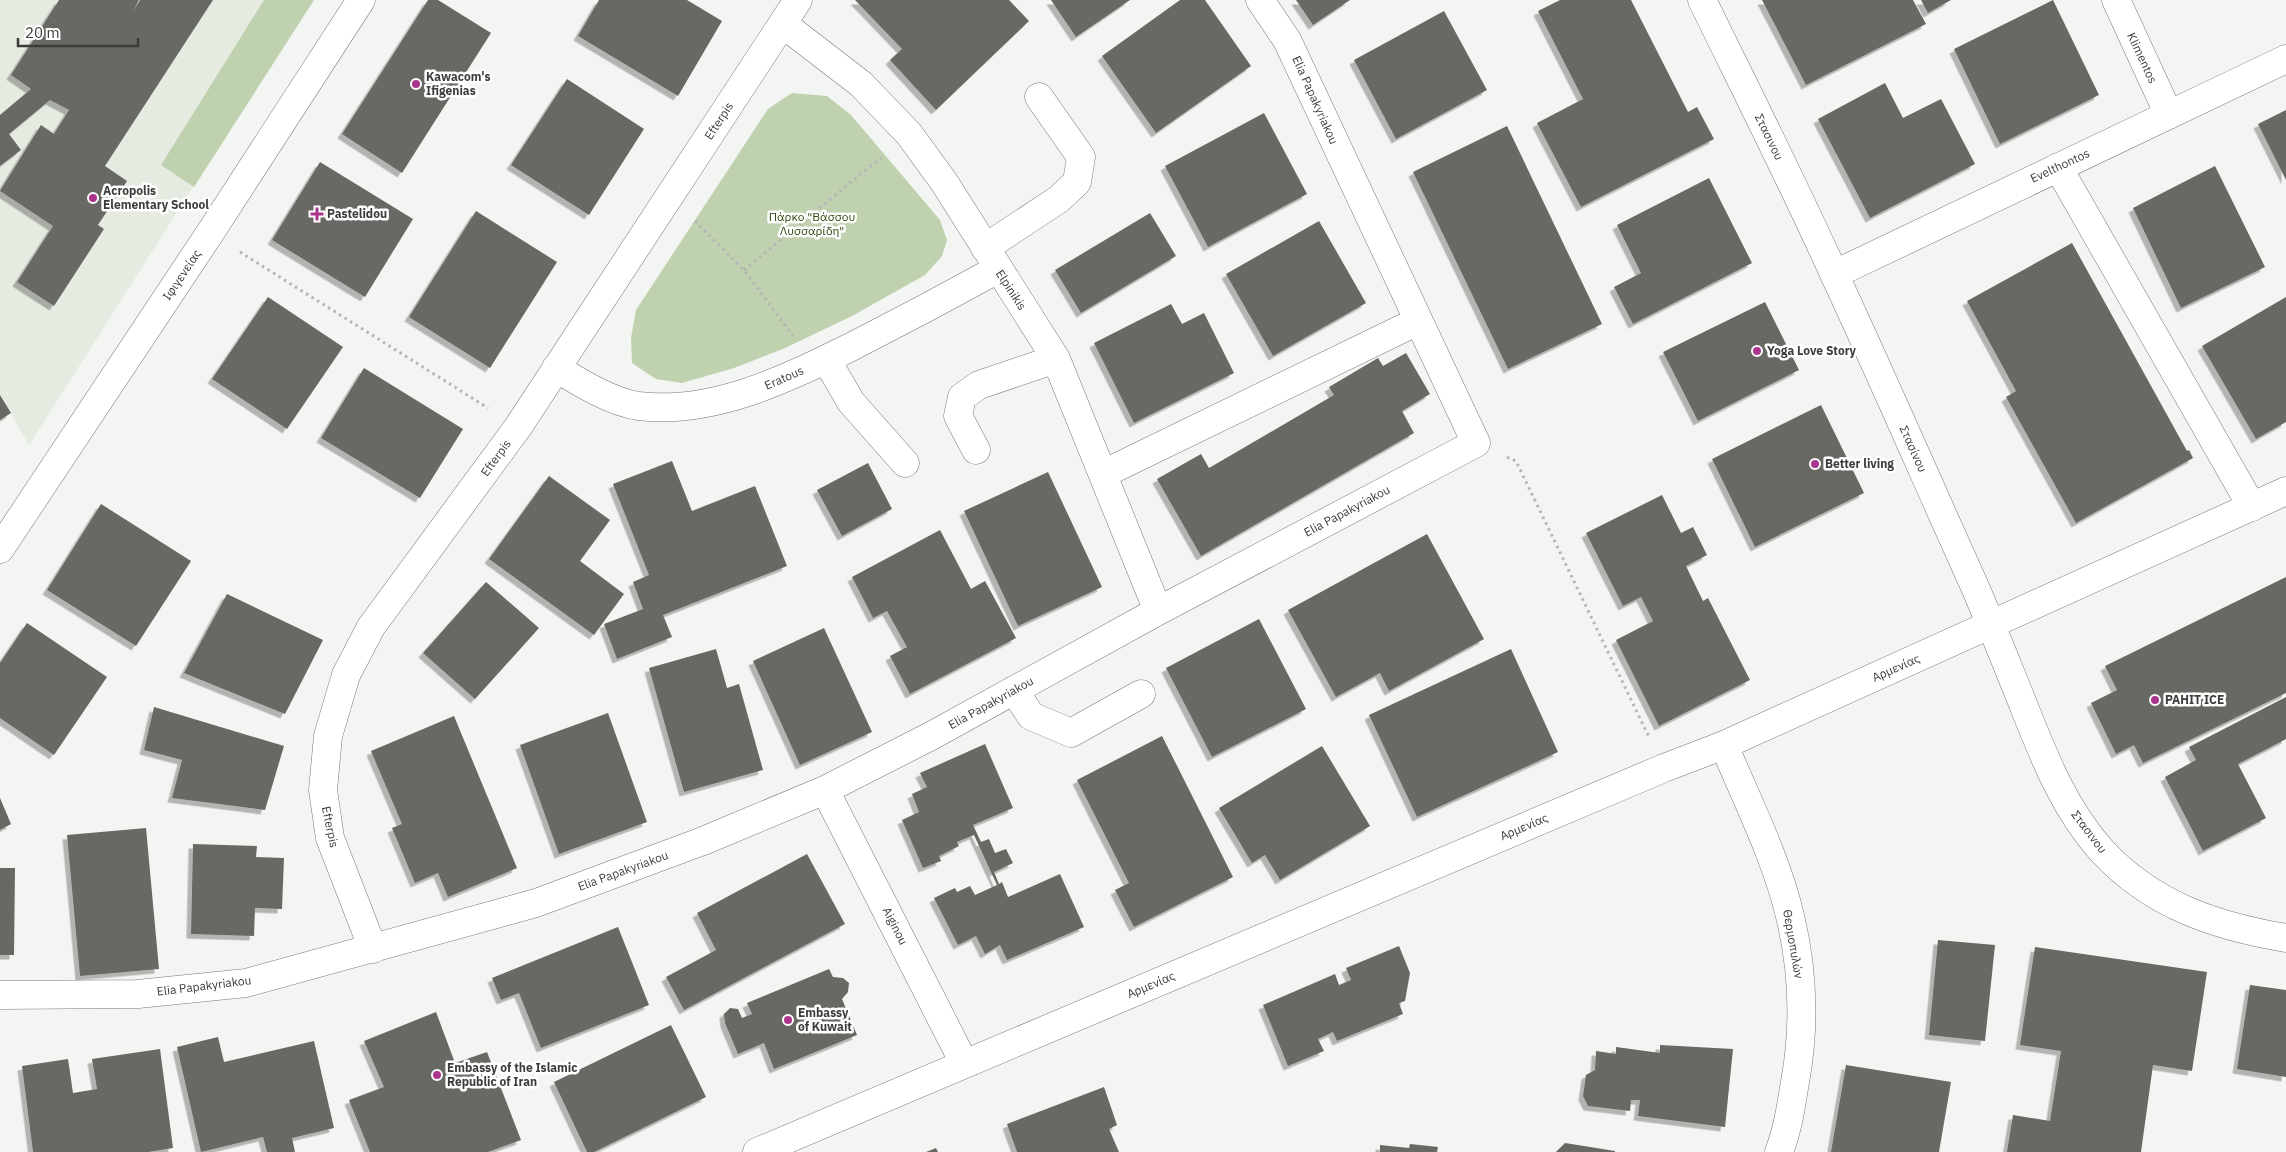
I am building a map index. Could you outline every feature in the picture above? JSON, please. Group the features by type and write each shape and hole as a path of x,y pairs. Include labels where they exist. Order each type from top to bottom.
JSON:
{"street":[{"name":"Ιφιγενείας","path":"0,549 210,233 361,0"},
{"name":"Efterpis","path":"373,949 330,838 323,790 328,736 346,675 371,627 518,427 798,0"},
{"name":"Elia Papakyriakou","path":"0,995 138,994 246,983 536,903 704,841 825,790 931,736 1158,611 1476,443 1287,40 1260,0"},
{"name":"Στασινου","path":"1702,0 1835,274"},
{"name":"Klimentos","path":"2116,0 2169,115"},
{"name":"Elpinikis","path":"783,24 861,84 909,134 944,182 1056,359 1158,611"},
{"name":"Evelthontos","path":"1835,274 2286,59"},
{"name":"Eratous","path":"556,368 590,389 638,406 692,406 754,391 820,362 897,324 992,259 1059,200 1076,182 1081,157 1039,97"},
{"path":"2058,168 2252,507"},
{"name":"Στασίνου","path":"1835,274 1992,625"},
{"path":"1103,474 1418,321"},
{"path":"976,450 958,416 962,397 979,385 1056,359"},
{"path":"820,362 851,402 905,463"},
{"name":"Αρμενίας","path":"757,1152 1664,768 1724,745 2286,491"},
{"name":"Στασινου","path":"1992,625 2047,767 2071,808 2099,848 2138,884 2176,908 2206,920 2247,932 2286,938"},
{"path":"1014,690 1031,716 1071,732 1141,694"},
{"name":"Θερμοπυλών","path":"1724,745 1776,870 1790,916 1800,978 1802,1019 1798,1066 1787,1131 1779,1152"},
{"name":"Aiginou","path":"825,790 964,1063"}],"path":[{"path":"744,270 909,134"},
{"path":"669,196 744,270 820,362"},
{"path":"210,233 518,427"},
{"path":"1476,443 1516,461 1664,768"}],"shaded area":[{"name":"Acropolis Elementary School","path":"0,0 312,0 29,445 0,395"}],"green space":[{"path":"264,0 314,0 194,187 161,165"},
{"name":"Πάρκο \"Βάσσου Λυσσαρίδη\"","path":"792,93 827,96 851,115 940,220 947,240 942,256 925,275 852,316 785,348 734,368 682,383 656,379 632,363 631,338 636,310 768,109"}],"building":[{"path":"59,0 139,0 132,13 140,0 213,0 105,166 127,181 98,225 104,229 54,306 17,282 53,226 0,191 41,125 54,134 69,110 50,100 9,134 21,150 0,166 0,115 31,89 11,75"},
{"name":"Kawacom's Ifigenias","path":"428,0 438,0 491,33 402,173 342,134"},
{"path":"599,0 687,0 722,21 678,96 578,36"},
{"path":"855,0 1009,0 1029,21 936,110 890,60 902,49"},
{"path":"1051,0 1130,0 1076,37"},
{"path":"1180,0 1205,0 1251,66 1156,133 1102,56"},
{"path":"1296,0 1350,0 1313,25"},
{"path":"1560,0 1631,0 1688,112 1697,107 1714,139 1581,207 1537,123 1583,99 1538,11"},
{"path":"1762,0 1913,0 1926,24 1806,85"},
{"path":"1921,0 1951,0 1928,13"},
{"path":"2053,0 2099,95 2000,144 1954,49"},
{"path":"1444,11 1487,90 1396,139 1354,60"},
{"path":"567,79 644,129 589,215 511,165"},
{"path":"1885,83 1903,118 1941,99 1975,164 1870,218 1818,119"},
{"path":"2286,110 2286,180 2258,124"},
{"path":"1264,113 1307,194 1208,247 1165,166"},
{"path":"1507,126 1602,324 1508,369 1413,172"},
{"path":"320,162 413,219 365,297 272,240"},
{"path":"2215,166 2265,267 2181,308 2133,208"},
{"path":"1709,178 1752,263 1633,324 1614,287 1641,273 1617,225"},
{"path":"476,211 557,262 490,368 409,317"},
{"path":"1150,213 1176,256 1081,313 1055,270"},
{"path":"1319,221 1366,303 1273,356 1226,274"},
{"path":"2072,243 2187,451 2189,450 2193,458 2076,523 2006,397 2016,391 1967,301"},
{"path":"268,297 343,347 287,429 212,379"},
{"path":"2286,297 2286,422 2256,439 2202,346"},
{"path":"1765,302 1799,370 1698,421 1663,352"},
{"path":"1171,304 1182,324 1204,313 1234,373 1134,423 1094,343"},
{"path":"1406,353 1430,394 1402,411 1414,433 1201,556 1157,479 1201,454 1209,468 1334,395 1329,387 1378,358 1383,366"},
{"path":"364,368 463,429 420,498 321,438"},
{"path":"0,395 11,413 0,420"},
{"path":"1821,405 1864,493 1755,547 1712,459"},
{"path":"672,461 692,511 755,486 787,566 663,615 672,637 617,659 604,624 643,609 633,582 649,575 613,484"},
{"path":"868,463 892,509 842,536 817,490"},
{"path":"1048,472 1102,587 1018,626 964,511"},
{"path":"549,476 610,520 580,561 624,594 594,635 489,559"},
{"path":"1662,495 1681,533 1693,527 1707,555 1686,566 1703,601 1708,598 1750,680 1659,726 1616,640 1653,621 1641,597 1623,606 1586,533"},
{"path":"101,504 191,561 136,646 47,590"},
{"path":"940,530 971,589 985,581 1016,638 910,694 890,656 907,647 887,611 873,618 852,577"},
{"path":"1427,534 1484,639 1389,691 1380,673 1336,697 1288,610"},
{"path":"2286,577 2286,693 2143,763 2134,745 2116,754 2091,703 2117,690 2105,666"},
{"path":"486,582 539,628 475,699 423,653"},
{"path":"227,594 323,640 285,714 184,673"},
{"path":"1259,619 1306,709 1212,757 1166,668"},
{"path":"27,623 107,677 54,755 0,718 0,663"},
{"path":"824,628 872,732 800,765 753,661"},
{"path":"716,649 727,688 739,684 763,770 684,792 649,668"},
{"path":"1511,649 1558,752 1417,817 1369,715"},
{"path":"2286,697 2286,739 2238,764 2266,818 2203,851 2165,777 2196,760 2189,747"},
{"path":"154,707 284,746 265,810 172,798 182,760 144,750"},
{"path":"608,713 647,822 559,854 520,745"},
{"path":"454,716 517,868 448,897 438,873 415,883 392,828 402,824 371,751"},
{"path":"1162,736 1233,877 1134,927 1115,890 1129,883 1077,780"},
{"path":"985,744 1013,808 973,825 981,842 989,839 995,853 1006,849 1013,863 994,872 999,884 1002,882 1008,897 1060,874 1084,927 1007,960 1000,945 985,954 976,936 958,945 934,898 955,888 957,892 970,886 975,895 997,885 974,835 957,842 959,846 939,856 941,861 923,868 902,820 919,812 912,794 927,787 920,773"},
{"path":"1322,746 1370,826 1280,880 1265,855 1252,863 1219,808"},
{"path":"0,798 11,824 0,830"},
{"path":"146,828 159,969 80,976 67,835"},
{"path":"193,844 257,846 256,857 284,858 282,909 255,908 254,936 191,934"},
{"path":"807,854 845,924 684,1010 666,977 716,950 697,913"},
{"path":"0,868 15,868 14,955 0,955"},
{"path":"618,927 649,1005 541,1048 519,993 501,1000 492,978"},
{"path":"1938,940 1995,945 1985,1041 1929,1035"},
{"path":"1399,946 1410,973 1405,1001 1399,1003 1403,1014 1337,1041 1333,1032 1318,1039 1324,1051 1288,1066 1263,1005 1335,974 1339,985 1351,980 1346,968"},
{"path":"2035,947 2207,972 2192,1071 2153,1065 2141,1152 2007,1152 2013,1115 2050,1121 2061,1051 2020,1045"},
{"name":"Embassy of Kuwait","path":"829,969 833,977 843,978 849,983 848,992 842,999 857,1035 774,1069 764,1043 738,1054 725,1023 724,1014 730,1008 738,1009 742,1018 752,1014 747,1003"},
{"path":"2250,985 2286,990 2286,1077 2237,1069"},
{"name":"Embassy of the Islamic Republic of Iran","path":"436,1012 455,1063 487,1052 521,1140 488,1152 370,1152 349,1100 384,1087 364,1041"},
{"path":"671,1025 706,1097 594,1152 587,1152 554,1082"},
{"path":"218,1037 224,1062 314,1041 334,1128 292,1138 295,1152 267,1152 263,1137 201,1152 177,1047"},
{"path":"1660,1045 1733,1049 1725,1127 1638,1116 1640,1100 1631,1100 1630,1111 1588,1106 1583,1096 1586,1075 1595,1070 1596,1051 1616,1054 1616,1047 1660,1053"},
{"path":"160,1049 173,1148 148,1152 33,1152 22,1066 68,1059 73,1093 97,1089 92,1059"},
{"path":"1846,1065 1951,1082 1939,1152 1831,1152"},
{"path":"1104,1087 1117,1125 1109,1129 1119,1152 1017,1152 1007,1124"},
{"path":"1565,1143 1615,1151 1615,1152 1556,1152"},
{"path":"1410,1144 1438,1147 1437,1152 1380,1152 1380,1145 1409,1148"},
{"path":"936,1148 938,1152 926,1152"}],"place":[{"name":"Kawacom's Ifigenias","path":"416,84"},
{"name":"Acropolis Elementary School","path":"93,198"},
{"name":"Pastelidou","path":"317,214"},
{"name":"Yoga Love Story","path":"1757,351"},
{"name":"Better living","path":"1815,464"},
{"name":"PAHIT ICE","path":"2155,700"},
{"name":"Embassy of Kuwait","path":"788,1020"},
{"name":"Embassy of the Islamic Republic of Iran","path":"437,1075"}]}
